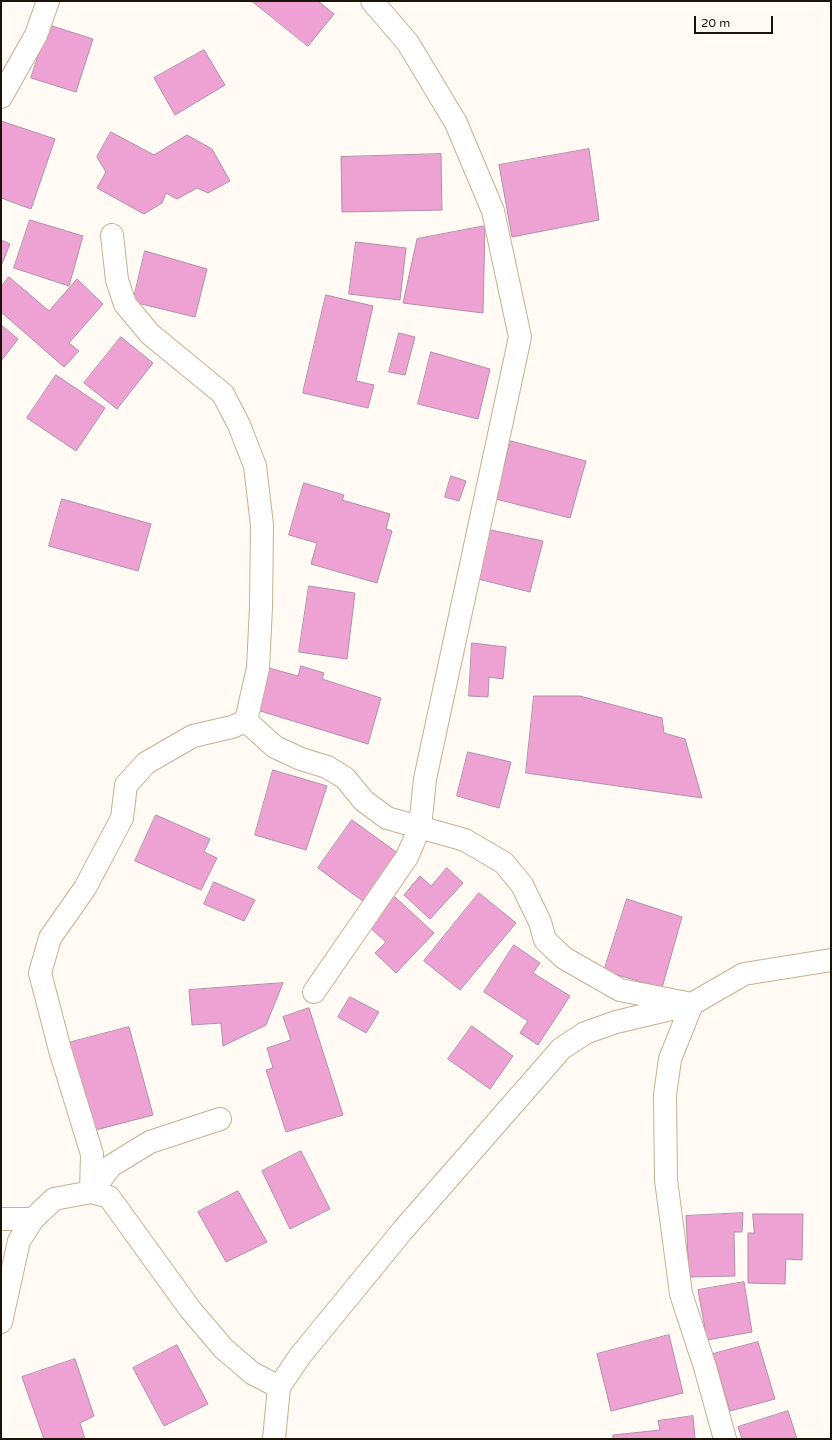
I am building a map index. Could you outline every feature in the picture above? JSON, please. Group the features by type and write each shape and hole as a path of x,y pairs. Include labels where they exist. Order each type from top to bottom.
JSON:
{"street":[{"path":"1,97 36,35 48,1"},
{"path":"314,992 407,857 420,827 425,780 520,337 493,212 456,123 408,43 372,1"},
{"path":"112,235 116,280 125,304 150,334 223,394 239,425 255,466 262,525 261,607 258,668 246,721"},
{"path":"246,721 275,746 301,759 327,767 345,778 364,801 387,818 465,840 504,863 522,885 540,922 545,940 564,958 620,990 692,1004"},
{"path":"91,1192 92,1154 60,1050 40,973 50,938 85,888 122,818 126,785 131,779 146,763 193,736 232,727 246,721"},
{"path":"274,1439 279,1387 300,1356 403,1230 561,1049 585,1033 616,1022 692,1004 744,974 831,960"},
{"path":"692,1004 670,1059 665,1095 666,1180 680,1294 705,1367 725,1439"},
{"path":"91,1192 111,1166 150,1142 220,1119"},
{"path":"1,1322 19,1241 33,1219 54,1199 91,1192 109,1197 190,1309 223,1348 252,1373 279,1387"},
{"path":"1,1219 33,1219"}],"building":[{"path":"252,1 318,1 334,14 308,46"},
{"path":"49,25 93,39 76,92 31,78"},
{"path":"204,50 225,85 175,115 154,78"},
{"path":"1,121 55,139 31,209 1,198"},
{"path":"111,132 154,155 187,135 212,149 230,181 208,193 197,188 177,199 166,193 162,203 144,214 97,188 106,172 97,157"},
{"path":"589,149 599,220 512,237 499,165"},
{"path":"441,154 442,210 342,212 341,157"},
{"path":"30,220 83,236 69,286 14,268"},
{"path":"485,226 483,313 403,303 417,239"},
{"path":"1,240 10,244 1,266"},
{"path":"356,242 406,248 400,300 349,294"},
{"path":"145,251 207,269 195,317 133,302"},
{"path":"9,277 49,311 77,279 103,304 69,343 79,351 64,367 1,312 1,287"},
{"path":"326,295 373,306 356,381 374,385 368,408 303,393"},
{"path":"1,325 18,339 1,361"},
{"path":"399,333 415,337 405,375 389,372"},
{"path":"121,337 153,363 117,409 84,383"},
{"path":"431,352 490,369 478,419 418,404"},
{"path":"56,375 105,408 76,451 27,418"},
{"path":"511,441 586,461 570,518 496,499"},
{"path":"451,476 466,481 459,501 445,497"},
{"path":"304,483 344,495 342,500 390,514 386,529 392,531 377,583 311,564 317,543 289,535"},
{"path":"62,499 151,524 138,571 49,546"},
{"path":"486,529 543,541 530,592 474,578"},
{"path":"309,586 355,593 347,659 299,652"},
{"path":"472,643 506,647 503,679 489,677 488,697 469,696"},
{"path":"301,666 324,673 322,679 381,698 368,744 257,710 269,668 298,676"},
{"path":"534,696 580,696 662,718 664,733 685,739 702,798 526,773"},
{"path":"468,752 511,762 499,808 457,796"},
{"path":"273,770 327,786 306,850 255,835"},
{"path":"156,815 210,839 204,852 217,858 201,890 135,861"},
{"path":"352,820 399,854 364,902 318,868"},
{"path":"447,868 463,883 430,919 404,895 420,876 431,886"},
{"path":"214,882 255,900 244,921 204,904"},
{"path":"479,893 516,923 460,990 424,961"},
{"path":"395,897 434,933 396,973 375,953 386,942 368,926"},
{"path":"627,899 682,917 662,988 604,971"},
{"path":"514,945 540,963 533,973 570,996 538,1045 520,1033 528,1021 484,992"},
{"path":"283,983 266,1025 223,1046 221,1023 192,1025 189,990"},
{"path":"350,997 379,1012 366,1033 338,1017"},
{"path":"309,1008 343,1115 286,1132 266,1070 273,1068 267,1048 291,1040 283,1017"},
{"path":"472,1026 513,1056 490,1089 448,1059"},
{"path":"129,1027 153,1115 88,1132 64,1044"},
{"path":"301,1151 330,1209 290,1229 262,1171"},
{"path":"238,1191 267,1242 226,1262 198,1212"},
{"path":"743,1213 742,1232 734,1232 735,1276 689,1277 686,1216"},
{"path":"753,1214 803,1214 802,1260 786,1259 785,1284 748,1283 748,1233 754,1233"},
{"path":"744,1282 752,1332 707,1340 698,1290"},
{"path":"669,1335 683,1393 611,1411 597,1354"},
{"path":"758,1342 775,1399 730,1411 713,1354"},
{"path":"177,1345 208,1404 164,1426 133,1368"},
{"path":"75,1359 94,1416 80,1423 85,1439 44,1439 22,1377"},
{"path":"788,1411 797,1439 742,1439 738,1427"},
{"path":"693,1416 695,1439 613,1439 613,1435 660,1430 658,1421"}]}
